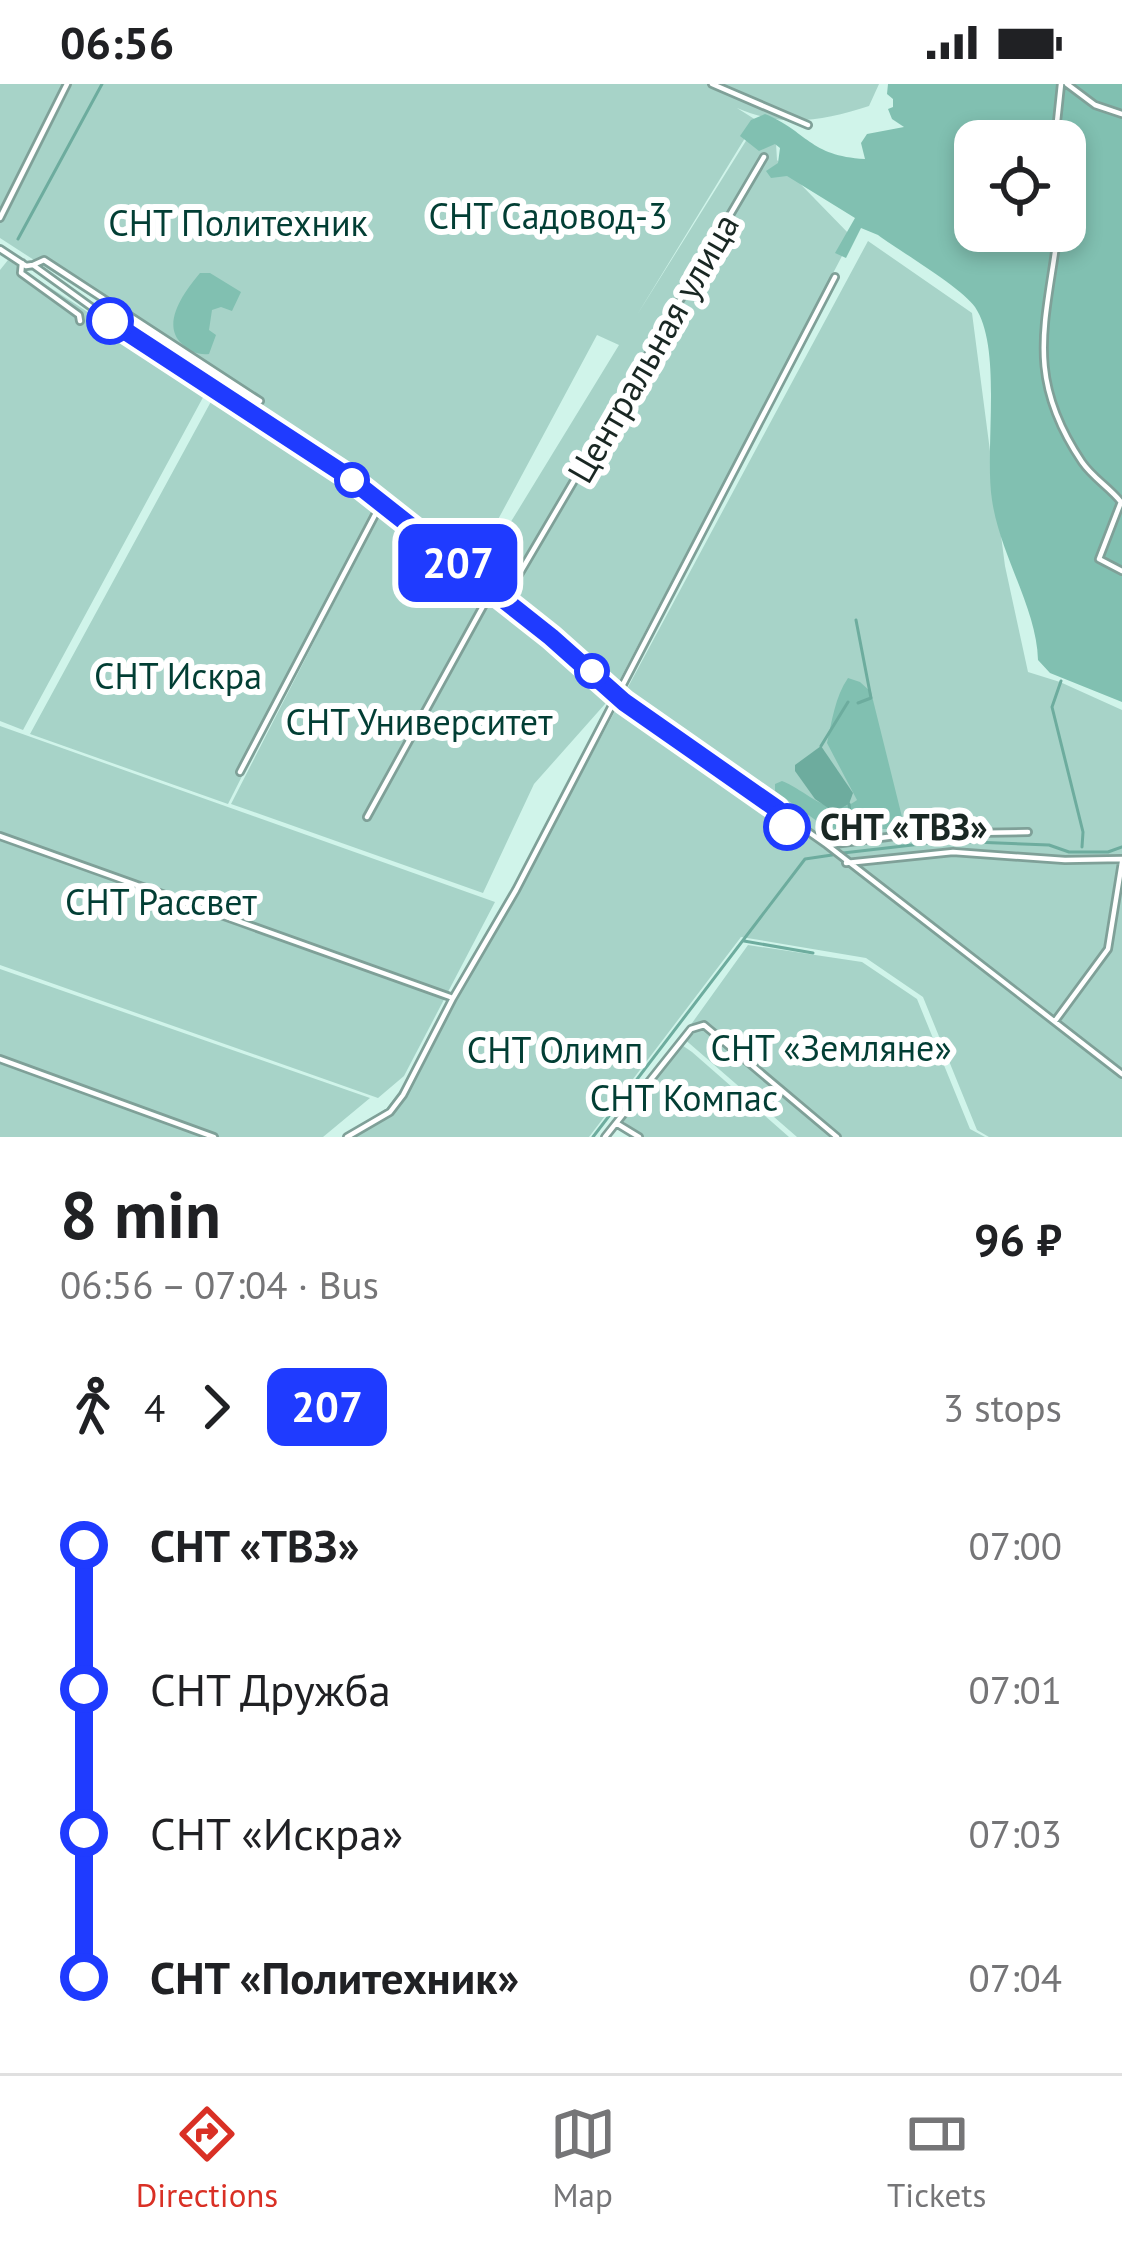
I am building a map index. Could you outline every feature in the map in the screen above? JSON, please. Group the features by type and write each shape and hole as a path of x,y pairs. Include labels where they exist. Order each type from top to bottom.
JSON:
{"street":[{"path":"0,218 67,84"},
{"path":"712,84 808,125"},
{"path":"1058,120 1064,84 1095,105 1122,114"},
{"name":"Центральная улица","path":"504,600 764,157"},
{"path":"0,249 33,265 136,340 306,447 385,505 624,702 827,845 1122,1074"},
{"path":"1054,252 1042,319 1047,389 1084,465 1120,502 1099,559 1122,572"},
{"path":"33,265 44,260 260,401"},
{"path":"22,263 21,273 79,315 80,321"},
{"path":"347,1137 390,1112 403,1095 516,890 835,277"},
{"path":"240,772 376,513 385,505"},
{"path":"367,817 492,590"},
{"path":"827,845 910,834 1028,832"},
{"path":"0,836 453,998"},
{"path":"845,862 953,851 1122,860 1108,949 1055,1022"},
{"path":"605,1137 693,1026 704,1025 836,1137"},
{"path":"0,1059 214,1137"},
{"path":"616,1123 639,1137"}],"green space":[{"path":"0,84 879,84 869,106 819,118 787,120 737,108 756,120 637,315 759,120 775,126 777,160 852,237 617,685 479,574 619,345 597,335 472,568 286,423 0,238"},
{"name":"СНТ Олимп","path":"868,241 972,313 1005,566 1028,672 1122,710 1122,1137 989,1137 977,1130 923,997 866,958 741,937 589,1137 343,1137 387,1108 407,1081 496,921 501,923"},
{"path":"8,260 207,390 23,730 0,721 0,270"},
{"name":"СНТ Искра","path":"214,396 323,468 376,510 228,804 30,734"},
{"name":"СНТ Университет","path":"382,509 613,695 534,784 483,893 231,804"},
{"name":"СНТ Рассвет","path":"0,726 495,902 404,1076 378,1098 0,965"},
{"name":"СНТ «Земляне»","path":"748,945 862,962 917,999 970,1129 985,1137 797,1137 682,1037"},
{"path":"0,969 370,1098 323,1137 0,1137"},
{"name":"СНТ Компас","path":"676,1041 789,1137 642,1137 618,1117"}],"shaded area":[{"path":"888,84 1122,84 1122,702 1050,673 1038,660 1032,621 992,500 991,373 975,307 930,270 861,228 846,258 835,253 855,218 787,176 771,178 766,171 778,163 780,148 775,144 759,151 740,136 751,120 765,114 820,148 865,159 861,143 867,134 904,127 892,119 888,109 893,99 887,94"},
{"path":"200,273 210,273 241,292 232,311 212,310 209,330 216,335 209,354 188,349 173,327 177,308"},
{"path":"848,678 871,692 905,829 835,829 775,791 775,784 782,781 828,806 847,806 857,800 827,743"},
{"path":"821,746 853,793 849,804 834,812 815,799 795,771 795,765"}],"waterway":[{"path":"18,239 102,84"},
{"path":"856,620 871,698 858,703"},
{"path":"1061,681 1052,707 1083,832 1082,847"},
{"path":"821,746 848,702"},
{"path":"849,804 853,838"},
{"path":"843,853 947,841 1049,845 1069,852 1108,852 1122,847"},
{"path":"593,1137 805,859 832,855"},
{"path":"744,941 813,953"}],"bus line":[{"name":"207","path":"110,321 347,476 551,637 624,702 777,809 787,827"}],"place":[{"name":"СНТ «ТВЗ»","path":"787,827"}],"park label":[{"name":"СНТ Садовод-3","path":"548,216"},
{"name":"СНТ Политехник","path":"238,223"}]}
